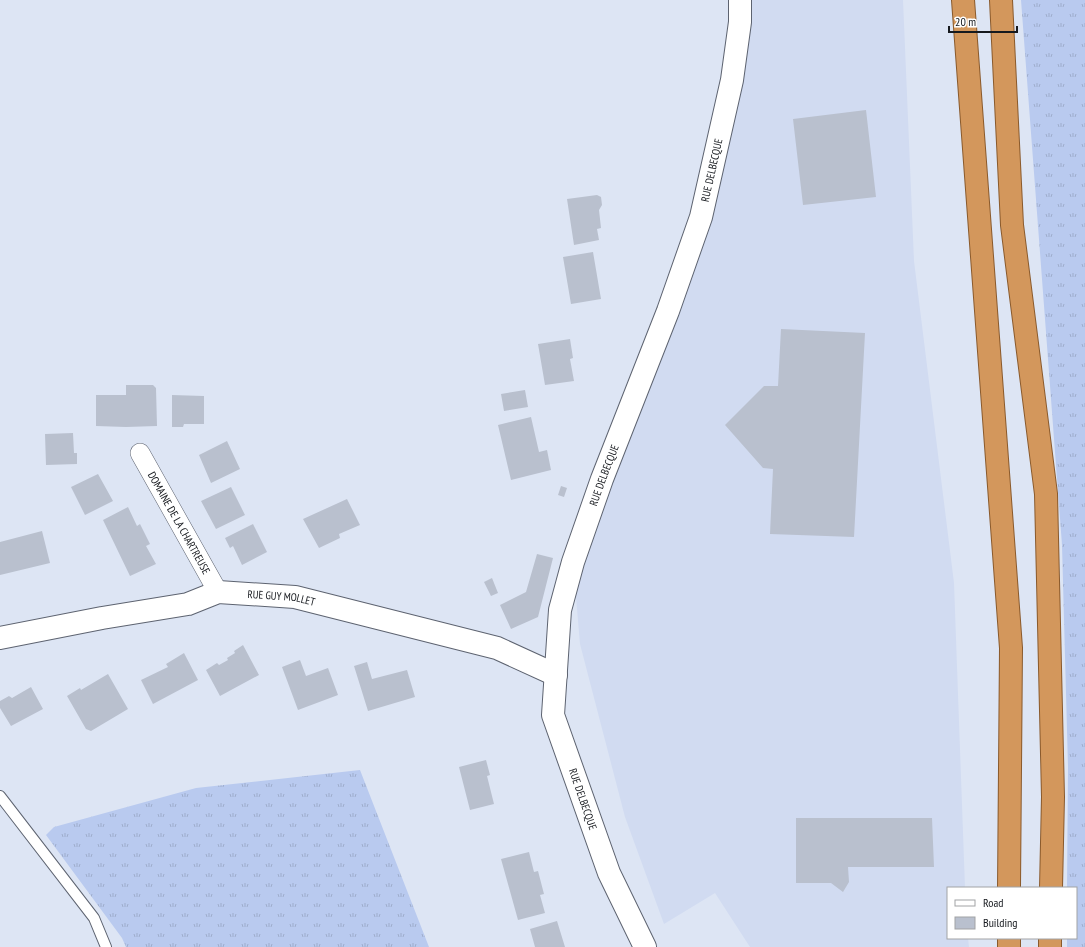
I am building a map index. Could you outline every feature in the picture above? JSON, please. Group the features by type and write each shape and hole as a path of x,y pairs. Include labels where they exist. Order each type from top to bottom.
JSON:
{"highway":[{"path":"963,0 1011,648 1010,887"},
{"path":"1001,0 1012,225 1046,494 1053,797 1051,887"}],"street":[{"name":"RUE DELBECQUE","path":"645,947 609,873 553,715 560,610 572,562 602,479 668,311 700,217 732,80 740,22 740,0"},
{"name":"DOMAINE DE LA CHARTREUSE","path":"140,453 218,592"},
{"name":"RUE GUY MOLLET","path":"0,638 102,618 188,604 218,592 295,597 497,648 556,675"}],"lane":[{"path":"0,796 94,918 106,947"}],"shaded area":[{"path":"740,0 903,0 914,261 954,583 965,887 947,887 947,939 968,939 969,947 750,947 715,893 664,924 625,817 580,644 573,562 668,311"}],"green space":[{"path":"1021,0 1085,0 1085,947 1067,947 1067,939 1077,939 1077,887 1067,887 1068,767 1062,545"},
{"path":"360,770 429,947 126,947 122,938 46,835 54,827 196,788"}],"building":[{"path":"866,110 876,197 803,205 793,119"},
{"path":"597,195 601,197 602,205 599,210 601,228 597,229 599,240 574,245 567,199"},
{"path":"593,252 601,299 571,304 563,257"},
{"path":"781,329 865,333 854,537 770,534 773,469 763,468 725,425 764,386 778,386"},
{"path":"570,339 573,358 570,359 574,381 545,385 538,344"},
{"path":"126,385 153,385 156,388 157,426 96,426 96,395 126,395"},
{"path":"525,390 528,407 504,411 501,394"},
{"path":"172,395 204,396 204,424 184,424 183,427 172,427"},
{"path":"531,417 539,452 547,450 551,470 511,480 498,425"},
{"path":"73,433 74,453 77,453 77,464 46,465 45,434"},
{"path":"227,441 240,469 211,483 199,455"},
{"path":"98,474 113,501 85,515 71,487"},
{"path":"561,486 567,488 564,497 558,495"},
{"path":"231,487 245,515 216,529 201,501"},
{"path":"347,499 360,525 339,534 340,538 319,548 303,519"},
{"path":"128,507 137,526 140,524 150,544 146,546 156,564 130,576 103,520"},
{"path":"253,524 267,552 242,565 233,546 230,548 225,538"},
{"path":"42,531 50,563 0,575 0,542"},
{"path":"537,554 553,558 538,617 511,629 500,605 526,592"},
{"path":"492,578 498,593 491,596 484,582"},
{"path":"243,645 259,675 220,696 206,670 217,663 219,665 228,660 227,658 235,653 234,651"},
{"path":"184,653 198,680 153,704 141,680 168,667 166,664"},
{"path":"300,660 306,676 328,668 338,695 298,710 282,667"},
{"path":"367,662 372,679 407,670 415,697 368,711 354,666"},
{"path":"108,674 128,709 91,731 86,729 67,696 80,688 81,690"},
{"path":"31,687 43,709 11,726 0,708 0,701 9,696 12,698"},
{"path":"486,760 490,775 487,776 494,804 470,810 459,767"},
{"path":"796,818 932,818 934,867 848,867 849,882 843,892 831,883 796,883"},
{"path":"529,852 534,872 538,871 544,894 540,895 545,913 518,920 501,859"},
{"path":"557,921 565,947 535,947 530,929"}]}
